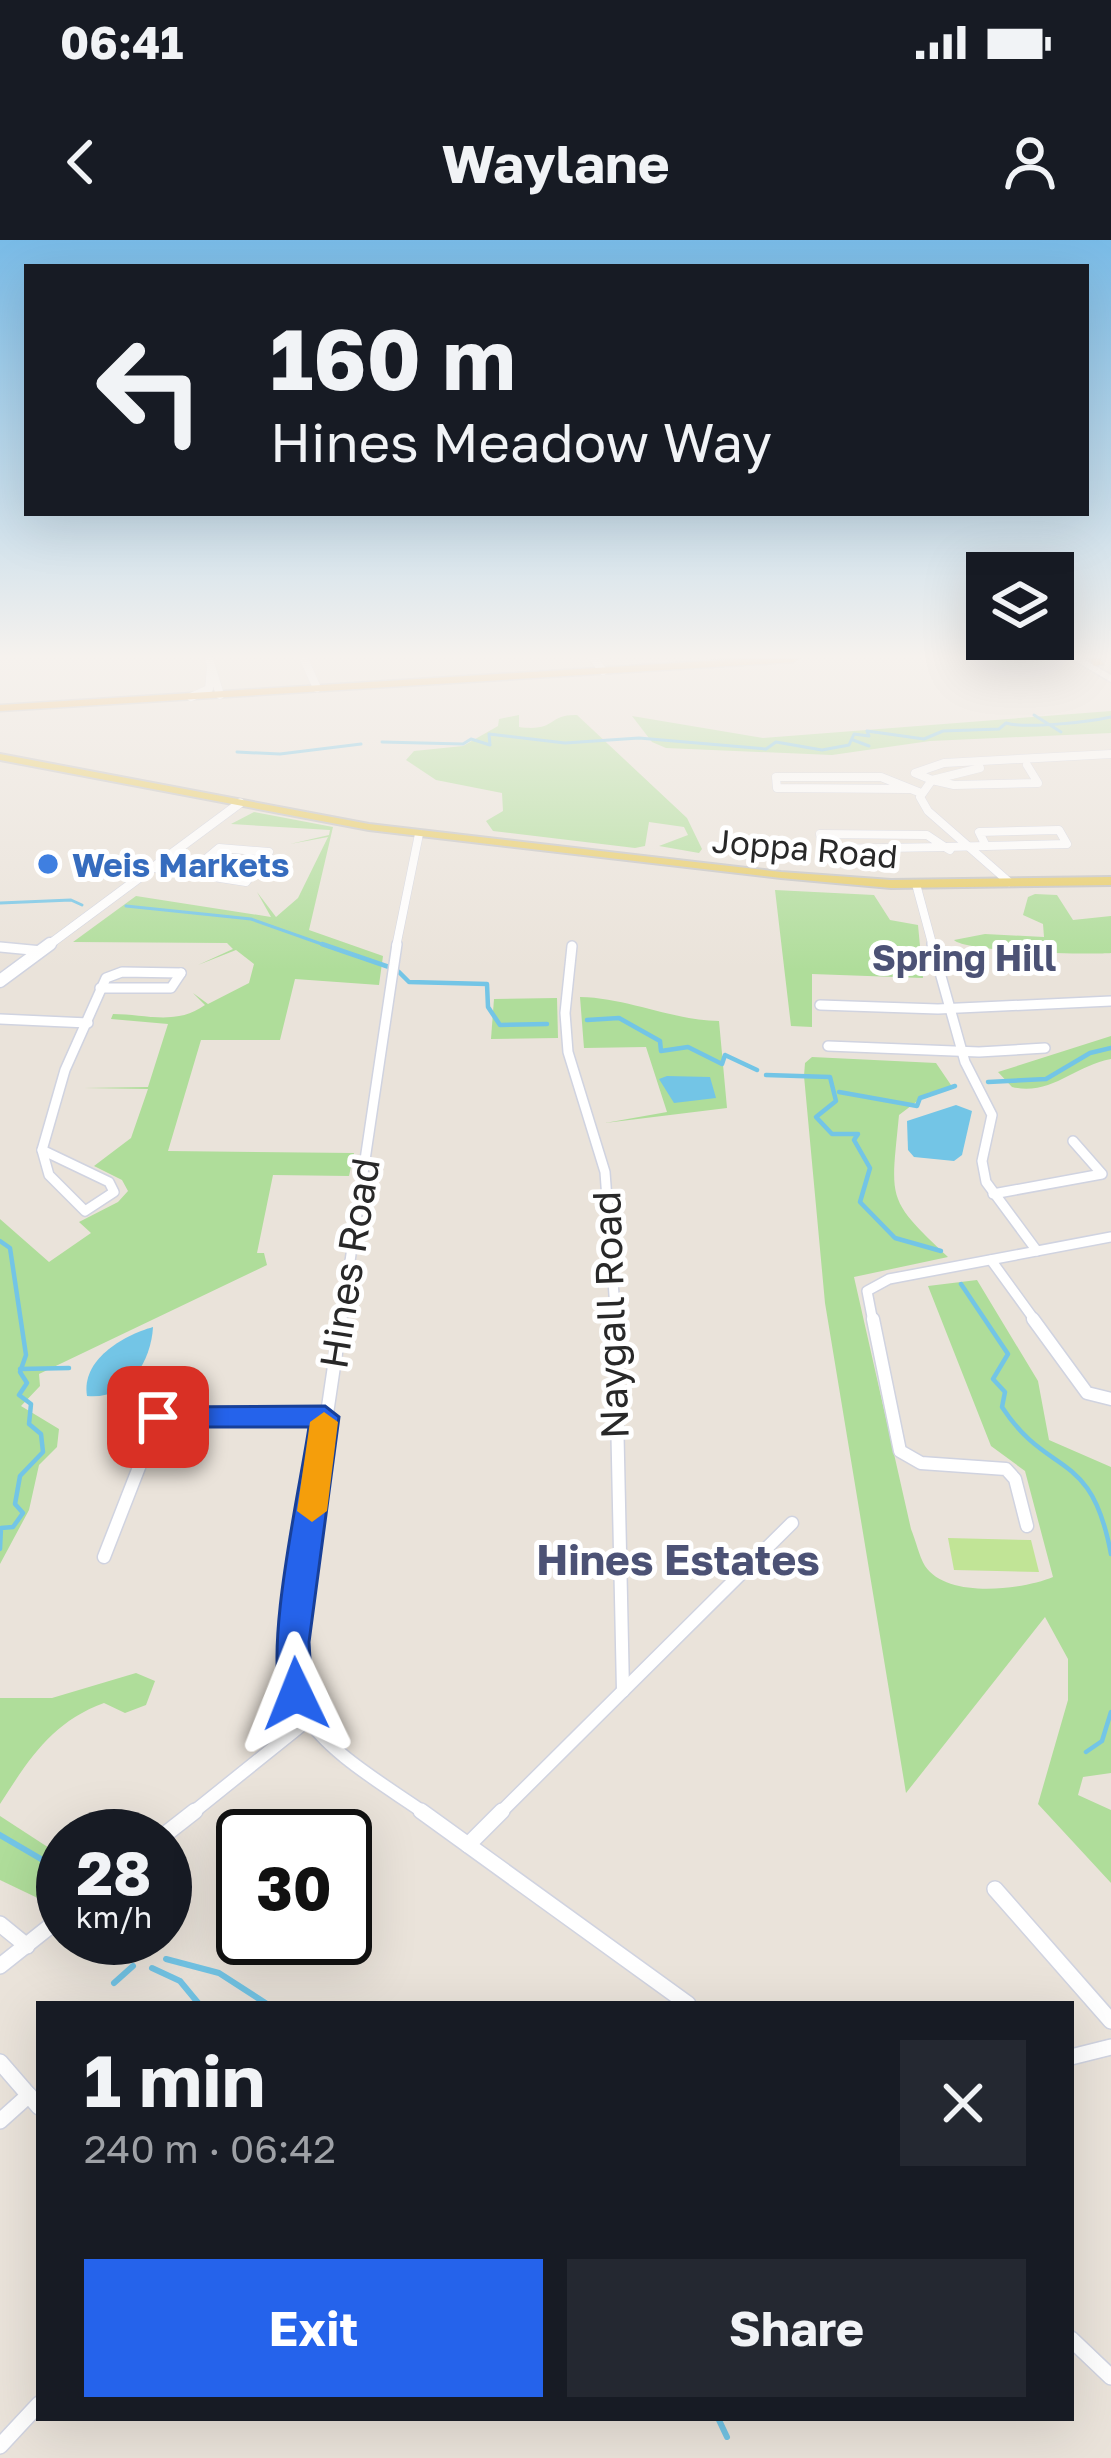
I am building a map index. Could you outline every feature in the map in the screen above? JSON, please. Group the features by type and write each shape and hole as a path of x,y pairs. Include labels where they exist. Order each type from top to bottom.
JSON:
{"main road":[{"name":"Joppa Road","path":"29,763 419,834 812,879 916,884 1111,880"}],"street":[{"path":"953,763 915,773 953,785 1038,782 1027,765"},
{"path":"921,794 932,780 956,770 1071,763"},
{"path":"909,789 777,788 776,777 881,777 921,794 939,824 996,863 1009,882"},
{"path":"0,981 240,803"},
{"path":"950,850 927,835 820,834 823,849 950,850 1067,844 1059,830 979,832 986,846"},
{"name":"Hines Road","path":"308,1720 293,1683 293,1642 403,900 419,834"},
{"path":"155,868 246,882 269,852 218,848 189,873"},
{"path":"916,884 962,1051 992,1115 982,1161 994,1194 1037,1251"},
{"name":"Naygall Road","path":"572,946 568,1052 604,1172 614,1245 623,1690"},
{"path":"2,948 42,951"},
{"path":"41,1150 109,1182 114,1192 85,1211 47,1171 41,1150 100,988 106,978 122,972 181,973 171,988 100,988"},
{"path":"820,1005 950,1008 1111,1000"},
{"path":"0,1019 88,1023"},
{"path":"828,1046 962,1051 1046,1048"},
{"path":"994,1194 1102,1174 1073,1141"},
{"path":"1027,1526 1015,1479 1006,1469 921,1463 900,1451 866,1298 875,1282 1111,1237"},
{"path":"992,1260 1087,1393 1111,1399"},
{"path":"104,1557 166,1398"},
{"path":"158,1417 325,1417"},
{"path":"468,1845 792,1523"},
{"path":"192,1813 308,1720 350,1759 684,2001"},
{"path":"995,1889 1025,1930 1076,1974 1111,2021"},
{"path":"0,1924 26,1946"},
{"path":"0,1966 36,1938"},
{"path":"1074,2056 1111,2047"},
{"path":"0,2062 34,2101 0,2121"},
{"path":"1074,2342 1111,2378"},
{"path":"0,2446 36,2407"}],"green space":[{"path":"410,763 628,763 687,818 702,849 699,853 659,846 688,835 684,827 649,822 645,846 635,848 493,831 486,821 503,811 502,793 436,780"},
{"path":"254,812 333,827 309,930 383,956 379,985 295,979 280,1040 201,1040 168,1151 354,1153 349,1176 273,1175 257,1253 264,1253 267,1265 39,1374 40,1386 21,1406 59,1429 57,1447 39,1465 29,1510 0,1564 0,1219 49,1262 91,1233 79,1222 118,1202 128,1191 122,1180 94,1166 131,1138 148,1089 84,1088 148,1087 168,1024 111,1019 113,1014 183,1015 205,1005 193,993 208,1004 249,983 254,964 236,950 198,965 233,949 227,943 73,942 136,896 271,917 257,892 276,917 298,898 328,837 290,844 329,835 330,830 231,824"},
{"path":"775,890 874,895 890,920 918,925 923,978 812,974 812,1027 791,1026"},
{"path":"1057,895 1073,920 1111,916 1111,953 1002,950 954,940 985,934 1044,937 1043,924 1023,915 1028,897"},
{"path":"580,997 719,1021 727,1108 605,1123 667,1112 646,1047 584,1048"},
{"path":"557,998 558,1038 491,1039 494,999"},
{"path":"1111,1036 1111,1059 1051,1084 1012,1087 998,1072"},
{"path":"812,1057 936,1063 953,1088 928,1093 899,1115 894,1165 903,1209 948,1257 854,1277 911,1529 925,1566 950,1583 986,1589 1053,1577 1025,1471 991,1446 928,1286 977,1280 1038,1381 1049,1440 1111,1467 1111,1773 1083,1777 1078,1795 1111,1810 1111,1883 1038,1804 1068,1700 1068,1659 1045,1617 906,1793 825,1303 804,1076 805,1063"},
{"path":"948,1538 1031,1540 1039,1572 954,1570"},
{"path":"136,1673 155,1681 146,1705 125,1713 104,1703 70,1720 32,1757 0,1804 0,1698 52,1698"},
{"path":"0,1816 36,1839 36,1897 0,1880"}],"water":[{"path":"710,1077 716,1098 674,1103 659,1079"},
{"path":"956,1105 972,1111 962,1155 954,1161 914,1157 908,1150 907,1121"},
{"path":"153,1327 147,1354 134,1376 114,1392 87,1396 90,1371 106,1351"}],"waterway":[{"path":"0,903 71,900 82,905"},
{"path":"126,906 251,919 330,947"},
{"path":"322,944 389,967"},
{"path":"399,972 409,982 487,984 488,1007 500,1025 547,1024"},
{"path":"587,1020 619,1018 660,1041 661,1051 688,1047 722,1064 725,1055 757,1070"},
{"path":"988,1082 1046,1079 1090,1053 1111,1048"},
{"path":"766,1075 830,1077 836,1101 816,1117 832,1134 858,1134 854,1140 870,1168 860,1202 895,1238 941,1251"},
{"path":"839,1092 917,1106 920,1098 955,1086"},
{"path":"0,1241 10,1248 26,1355 21,1369"},
{"path":"961,1284 1008,1354 993,1379 1005,1392 1002,1407 1019,1430 1080,1479 1103,1520 1111,1554"},
{"path":"21,1369 69,1368"},
{"path":"0,1549 1,1528 13,1527 23,1513 15,1504 20,1476 43,1452 41,1434 29,1424 31,1404 19,1395 27,1383 21,1369"},
{"path":"1086,1752 1102,1741 1111,1712"},
{"path":"0,1835 36,1856"},
{"path":"189,1965 219,1973 262,2001"},
{"path":"114,1983 133,1966"},
{"path":"152,1968 180,1981 197,2001"},
{"path":"719,2421 727,2437"}],"slow traffic":[{"path":"312,1511 324,1422"}],"place":[{"name":"Weis Markets","path":"48,864"}],"district":[{"name":"Spring Hill","path":"964,957"},
{"name":"Hines Estates","path":"678,1559"}],"route":[{"path":"158,1417 325,1417 293,1642 296,1694"}]}
